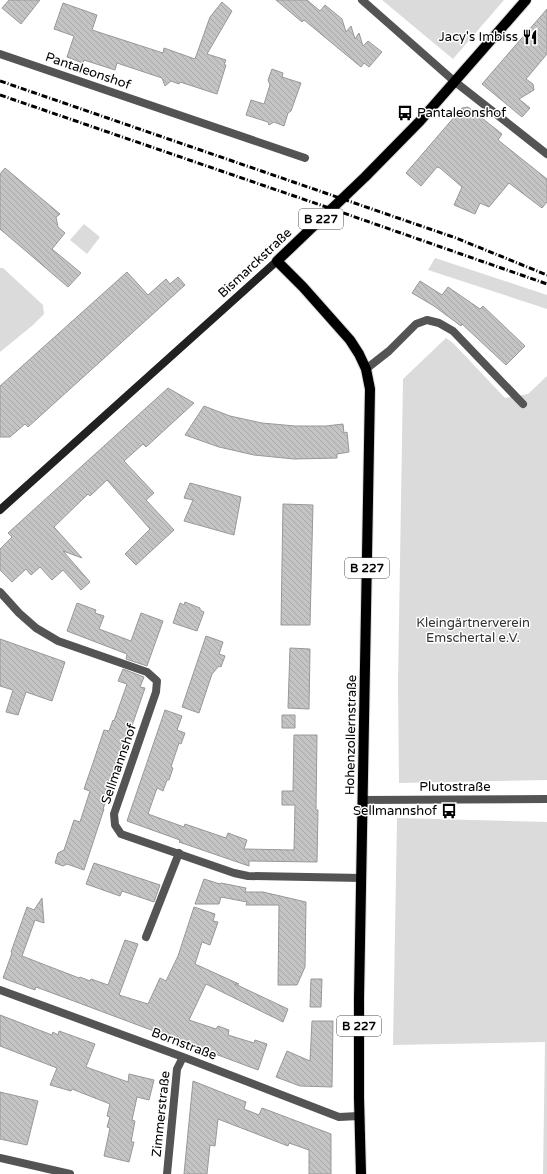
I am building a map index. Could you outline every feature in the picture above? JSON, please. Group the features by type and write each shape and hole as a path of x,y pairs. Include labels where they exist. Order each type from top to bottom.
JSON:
{"main road":[{"name":"Bismarckstraße","path":"0,510 277,261 365,177 420,121 526,0"},
{"name":"Hohenzollernstraße","path":"277,261 303,287 350,340 366,369 370,389 371,408 359,1006 359,1116 361,1174"}],"street":[{"path":"362,0 454,81 547,154"},
{"name":"Pantaleonshof","path":"0,54 305,158"},
{"path":"366,369 389,351 416,324 427,320 439,323 453,331 523,404"},
{"name":"Sellmannshof","path":"0,592 19,613 36,628 58,641 147,672 157,680 156,692 114,814 114,825 121,834 234,873 248,876 362,878"},
{"name":"Plutostraße","path":"363,800 547,799"},
{"path":"146,937 179,853"},
{"name":"Bornstraße","path":"0,990 183,1057 339,1117 359,1116"},
{"name":"Zimmerstraße","path":"167,1174 177,1069 183,1057"},
{"path":"0,1158 70,1174"}],"green space":[{"path":"382,0 504,0 453,59"},
{"path":"84,224 100,237 87,254 70,240"},
{"path":"435,258 547,295 547,309 428,270"},
{"path":"0,268 3,268 43,305 44,314 0,352"},
{"name":"Kleingärtnerverein Emschertal e.V.","path":"446,338 453,343 505,398 528,394 547,376 547,780 399,783 398,683 403,379"},
{"path":"397,818 547,822 547,1174 543,1174 545,1042 393,1045"}],"building":[{"path":"9,0 40,0 21,24 2,8"},
{"path":"276,0 307,0 320,11 325,5 342,19 346,32 351,26 355,39 359,33 363,46 368,41 382,52 369,67 364,63 361,67 304,20 302,22"},
{"path":"222,2 232,11 207,54 226,60 224,65 226,65 217,94 180,82 179,84 171,81 165,86 162,78 117,63 115,70 84,60 83,63 67,57 74,36 54,29 63,3 97,15 92,30 163,53 164,48 195,59 210,17"},
{"path":"547,9 547,54 526,79 533,84 534,90 519,99 530,108 522,117 482,84"},
{"path":"272,69 283,73 282,77 301,83 284,126 274,122 269,125 268,122 246,115 251,100 264,104 270,85 268,80"},
{"path":"468,107 502,134 498,140 547,179 547,202 542,208 509,183 489,207 480,203 475,214 454,205 462,187 440,168 437,167 421,186 406,173 462,108"},
{"path":"5,168 60,214 56,217 58,227 65,233 52,249 81,273 68,287 0,229 0,174"},
{"path":"127,272 148,295 166,279 170,284 178,277 185,285 28,427 25,424 10,437 0,437 0,386"},
{"path":"420,281 442,295 448,287 480,309 483,306 525,346 506,365 462,324 461,326 434,306 412,293"},
{"path":"168,388 194,403 146,447 143,444 124,461 154,493 146,500 174,530 136,565 125,554 150,529 107,480 90,496 88,494 54,527 82,558 63,551 90,582 81,590 63,570 52,580 40,567 31,575 26,569 12,582 0,570 0,549 12,537 8,533"},
{"path":"204,406 230,416 262,423 295,426 326,426 343,424 344,433 347,432 349,452 337,454 337,458 294,459 254,455 219,447 185,435"},
{"path":"190,483 241,497 234,535 184,521 193,500 184,498"},
{"path":"283,504 313,505 310,625 281,625"},
{"path":"185,602 200,608 200,610 204,612 197,631 173,623 180,603 184,605"},
{"path":"77,603 96,610 95,613 104,616 99,629 131,641 141,613 163,621 147,666 126,659 127,654 67,631"},
{"path":"206,636 223,642 219,654 225,656 221,667 219,666 212,674 199,713 182,707"},
{"path":"0,639 65,662 52,701 26,692 18,715 6,712 13,690 0,686"},
{"path":"290,648 310,649 309,709 288,708"},
{"path":"123,669 144,677 140,687 145,688 103,809 84,870 67,864 63,866 55,863 58,853 64,850 74,820 80,822 90,791 84,789 104,730 109,731 113,720 114,721 127,684 118,681"},
{"path":"165,710 182,716 177,730 185,733 181,744 179,743 171,767 173,768 169,780 167,780 163,791 157,788 148,814 184,827 185,824 226,838 228,833 247,840 244,849 294,850 295,805 282,805 282,791 293,791 294,735 317,735 317,862 249,861 249,866 179,842 180,840 127,821"},
{"path":"282,715 295,715 295,728 282,728"},
{"path":"94,863 160,885 154,902 122,891 120,896 86,884"},
{"path":"204,879 220,884 246,888 245,892 263,892 306,902 305,967 297,985 278,985 279,905 246,905 247,902 221,897 219,904 195,904"},
{"path":"42,898 44,923 35,920 22,956 79,978 80,977 90,981 91,979 108,985 125,940 138,944 119,995 148,1004 160,978 166,981 178,956 194,907 215,914 213,921 218,922 210,945 202,942 195,964 288,1009 283,1022 206,984 189,1020 216,1029 218,1026 229,1030 228,1035 254,1043 255,1040 267,1044 258,1070 36,987 35,990 3,978 27,907 34,910"},
{"path":"311,979 322,979 321,1007 310,1007"},
{"path":"0,1015 52,1035 53,1032 58,1035 59,1031 95,1044 86,1067 128,1082 129,1074 154,1080 149,1100 137,1097 132,1120 135,1121 131,1142 134,1142 129,1162 104,1156 110,1128 107,1127 110,1117 107,1116 110,1104 72,1089 71,1091 50,1085 57,1068 0,1046"},
{"path":"312,1021 333,1021 332,1087 300,1086 276,1077 287,1051 310,1061"},
{"path":"193,1081 246,1102 244,1109 259,1115 262,1108 331,1134 331,1174 309,1174 309,1150 289,1143 288,1146 218,1119 215,1146 210,1145 207,1174 184,1174"},
{"path":"0,1092 38,1101 27,1145 0,1139"}],"railway":[{"path":"0,81 456,238 547,275"},
{"path":"0,95 547,284"}],"place":[{"name":"Jacy's Imbiss","path":"530,37"},
{"name":"Pantaleonshof","path":"405,113"},
{"name":"Sellmannshof","path":"449,811"}]}
